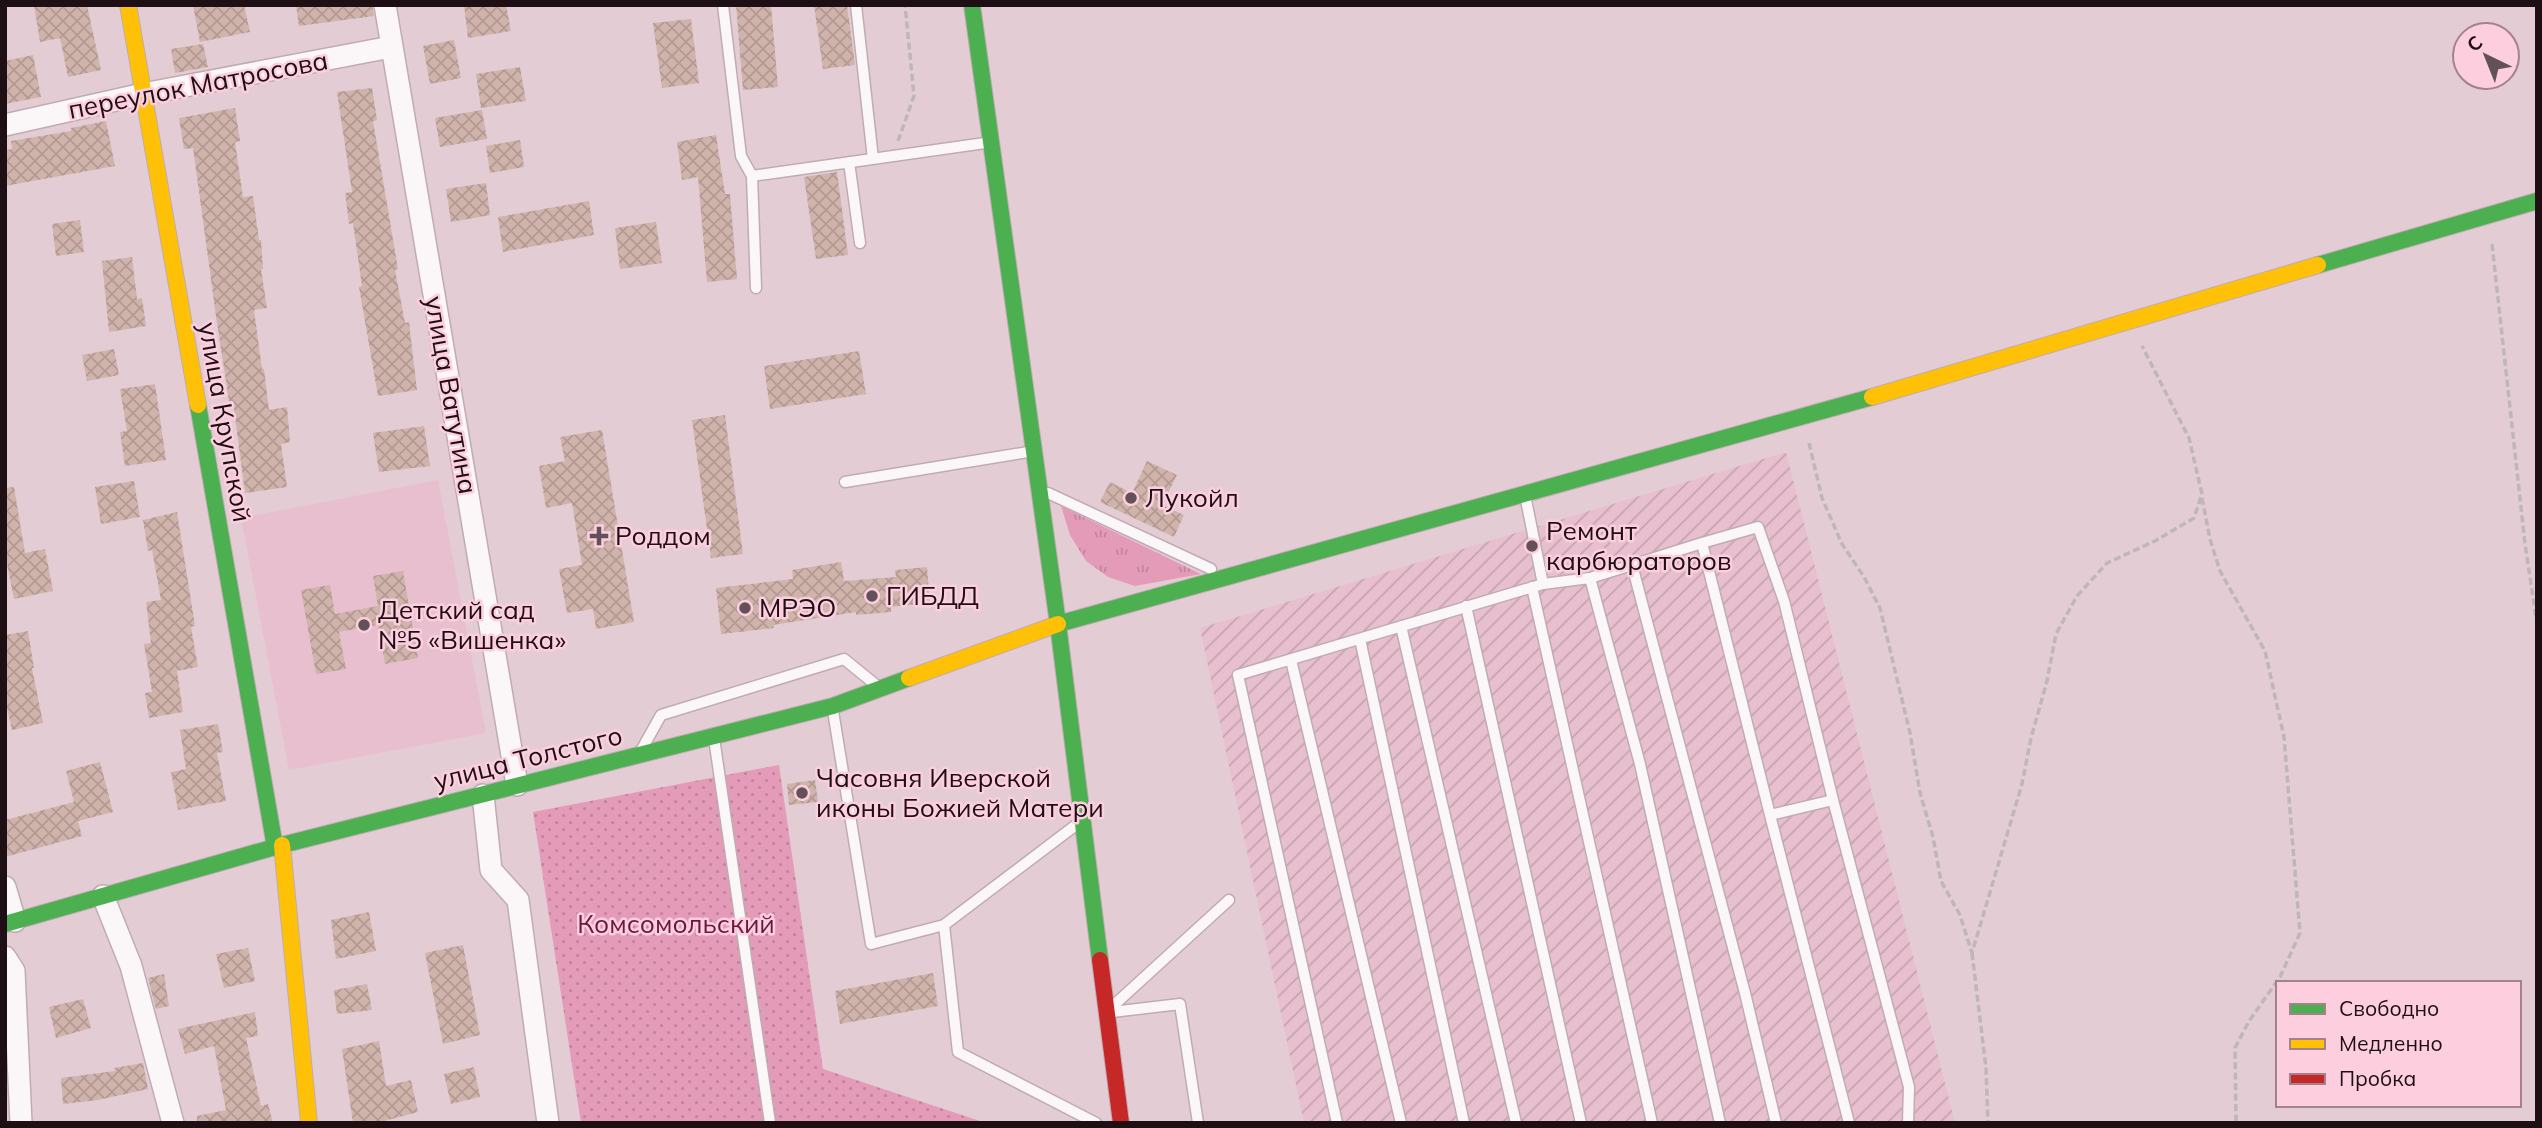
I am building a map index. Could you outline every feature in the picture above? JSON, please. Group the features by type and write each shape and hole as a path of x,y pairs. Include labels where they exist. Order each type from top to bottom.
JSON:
{"main road":[{"name":"улица Крупской","path":"128,5 278,846 309,1123"},
{"path":"972,5 1058,624 1121,1123"},
{"name":"улица Толстого","path":"10,923 278,846 832,706 1058,624 1802,417 2537,201"}],"street":[{"name":"улица Ватутина","path":"385,5 517,785"},
{"name":"переулок Матросова","path":"5,125 143,94 391,47"},
{"path":"483,795 491,870 518,900 548,1123"},
{"path":"5,887 10,923"},
{"path":"103,895 131,966 173,1123"},
{"path":"5,957 14,971 21,1123"}],"lane":[{"path":"723,5 741,156 752,176 756,288"},
{"path":"856,5 873,159"},
{"path":"752,176 991,142"},
{"path":"849,162 860,243"},
{"path":"845,482 1034,451"},
{"path":"1040,489 1226,576"},
{"path":"1525,494 1537,585 1652,1123"},
{"path":"1337,1123 1238,675 1537,585 1590,578 1758,527 1784,601 1833,800 1909,1087 1908,1123"},
{"path":"1702,543 1849,1123"},
{"path":"1632,565 1745,993 1776,1123"},
{"path":"1590,578 1640,764 1720,1123"},
{"path":"1466,606 1581,1123"},
{"path":"1401,626 1516,1123"},
{"path":"1360,639 1464,1123"},
{"path":"639,754 661,715 844,659 880,688"},
{"path":"1291,660 1401,1123"},
{"path":"832,706 871,944 944,925 1083,819"},
{"path":"714,736 769,1123"},
{"path":"1770,815 1833,800"},
{"path":"1107,1012 1228,900"},
{"path":"944,925 958,1052 1096,1123"},
{"path":"1107,1012 1180,1004 1198,1123"}],"path":[{"path":"893,156 914,96 905,5"},
{"path":"2489,215 2525,544 2537,624"},
{"path":"2130,320 2189,438 2210,539 2220,572 2265,651 2268,663 2284,737 2300,933 2277,981"},
{"path":"1802,417 1822,498 1842,544 1864,576 1880,608 1905,709 1920,793 1933,837 1941,881 1960,915 1972,953 1986,1068 1988,1123"},
{"path":"1972,953 2022,785 2056,634 2077,596 2107,563 2155,541 2194,518 2202,494"},
{"path":"2236,1123 2235,1048 2249,1021 2276,983"}],"shaded area":[{"path":"1786,452 1955,1123 1304,1123 1200,628"},
{"name":"Детский сад №5 «Вишенка»","path":"438,480 486,733 289,770 241,518"}],"green space":[{"path":"1061,506 1201,574 1135,586 1108,577 1086,561 1070,535"},
{"name":"Комсомольский","path":"779,765 823,1069 986,1123 581,1123 533,812"}],"building":[{"path":"34,5 87,5 101,70 68,77 60,38 40,42"},
{"path":"193,5 244,5 250,32 200,42"},
{"path":"296,5 372,5 374,16 299,26"},
{"path":"464,5 506,5 511,31 468,38"},
{"path":"736,5 771,5 778,87 743,90"},
{"path":"814,5 847,5 855,65 823,69"},
{"path":"691,19 699,83 662,88 653,23"},
{"path":"454,40 461,78 430,84 423,46"},
{"path":"203,44 208,67 175,73 171,49"},
{"path":"33,55 41,97 5,104 5,61"},
{"path":"520,67 526,101 481,108 476,74"},
{"path":"372,88 377,120 373,121 398,269 395,270 405,323 409,322 417,390 378,396 359,287 362,286 353,223 349,224 345,193 352,192 337,92"},
{"path":"235,108 240,141 235,142 243,197 253,196 261,240 261,269 267,308 254,310 262,369 269,410 287,407 290,442 281,444 287,487 245,493 233,401 229,401 216,316 193,148 184,149 179,118"},
{"path":"482,110 487,139 440,147 435,118"},
{"path":"106,121 115,166 5,186 5,150 12,149 11,141 71,131 71,128"},
{"path":"716,135 725,194 730,194 737,279 707,282 698,177 682,180 677,142"},
{"path":"520,140 524,167 490,173 486,146"},
{"path":"837,172 848,255 816,259 804,177"},
{"path":"486,183 490,215 451,222 446,189"},
{"path":"589,201 594,235 503,252 498,217"},
{"path":"80,220 84,252 56,256 52,224"},
{"path":"656,222 662,263 620,269 615,228"},
{"path":"132,257 137,299 142,298 146,326 109,332 102,261"},
{"path":"114,349 119,375 87,381 82,355"},
{"path":"859,351 866,394 770,409 764,366"},
{"path":"155,384 166,460 125,466 120,432 127,431 120,389"},
{"path":"725,415 743,554 711,558 692,420"},
{"path":"424,426 430,466 379,472 373,433"},
{"name":"Роддом","path":"602,430 634,622 596,629 593,609 567,613 559,569 582,565 572,503 546,508 539,466 565,461 560,437"},
{"name":"Лукойл","path":"1147,461 1177,475 1162,505 1184,515 1174,537 1100,502 1110,482 1132,493"},
{"path":"134,481 140,517 101,524 95,487"},
{"path":"14,487 25,553 45,549 53,591 14,599 5,554 5,488"},
{"path":"177,512 195,626 191,627 198,667 177,671 183,712 149,718 145,693 152,692 144,644 151,643 146,602 161,600 152,550 148,551 143,520"},
{"path":"841,562 844,581 896,577 895,570 927,567 930,603 891,607 891,612 856,615 856,612 773,625 774,628 721,634 716,588 793,579 792,570"},
{"path":"403,571 418,658 385,664 378,625 339,632 346,669 316,674 301,590 330,585 335,614 378,606 373,576"},
{"path":"28,631 43,723 12,730 5,699 5,635"},
{"path":"218,724 223,752 217,753 226,801 178,810 171,772 186,769 180,730"},
{"path":"100,762 113,812 78,821 82,836 5,857 5,820 74,802 66,771"},
{"name":"Часовня Иверской иконы Божией Матери","path":"815,780 818,802 789,805 787,784"},
{"path":"369,912 376,951 336,959 331,920"},
{"path":"463,945 480,1035 443,1044 425,953"},
{"path":"248,948 255,981 224,988 216,954"},
{"path":"933,973 938,1006 840,1024 835,991"},
{"path":"164,974 169,1006 156,1009 148,978"},
{"path":"367,984 372,1010 337,1014 334,990"},
{"path":"83,999 91,1028 56,1038 49,1007"},
{"path":"255,1012 258,1036 246,1038 261,1106 268,1104 273,1123 197,1123 197,1116 226,1110 214,1046 185,1054 178,1029"},
{"path":"379,1041 386,1086 411,1080 418,1112 377,1123 353,1123 342,1049"},
{"path":"143,1063 148,1089 98,1100 63,1104 61,1078 115,1071 114,1068"},
{"path":"474,1067 480,1097 451,1104 444,1074"}],"traffic: fast":[{"path":"972,5 1058,624 1100,960"},
{"path":"2318,265 2537,201"},
{"path":"1058,624 1872,397"},
{"path":"198,405 275,847"},
{"path":"5,924 282,845 833,706 909,678"}],"traffic: slow":[{"path":"128,5 198,405"},
{"path":"1872,397 2318,265"},
{"path":"909,678 1058,624"},
{"path":"282,845 309,1123"}],"traffic: jam":[{"path":"1100,960 1121,1123"}],"place":[{"name":"Лукойл","path":"1131,498"},
{"name":"Роддом","path":"599,536"},
{"name":"Ремонт карбюраторов","path":"1532,546"},
{"name":"ГИБДД","path":"872,596"},
{"name":"МРЭО","path":"745,608"},
{"name":"Детский сад №5 «Вишенка»","path":"364,625"},
{"name":"Часовня Иверской иконы Божией Матери","path":"802,793"}]}
